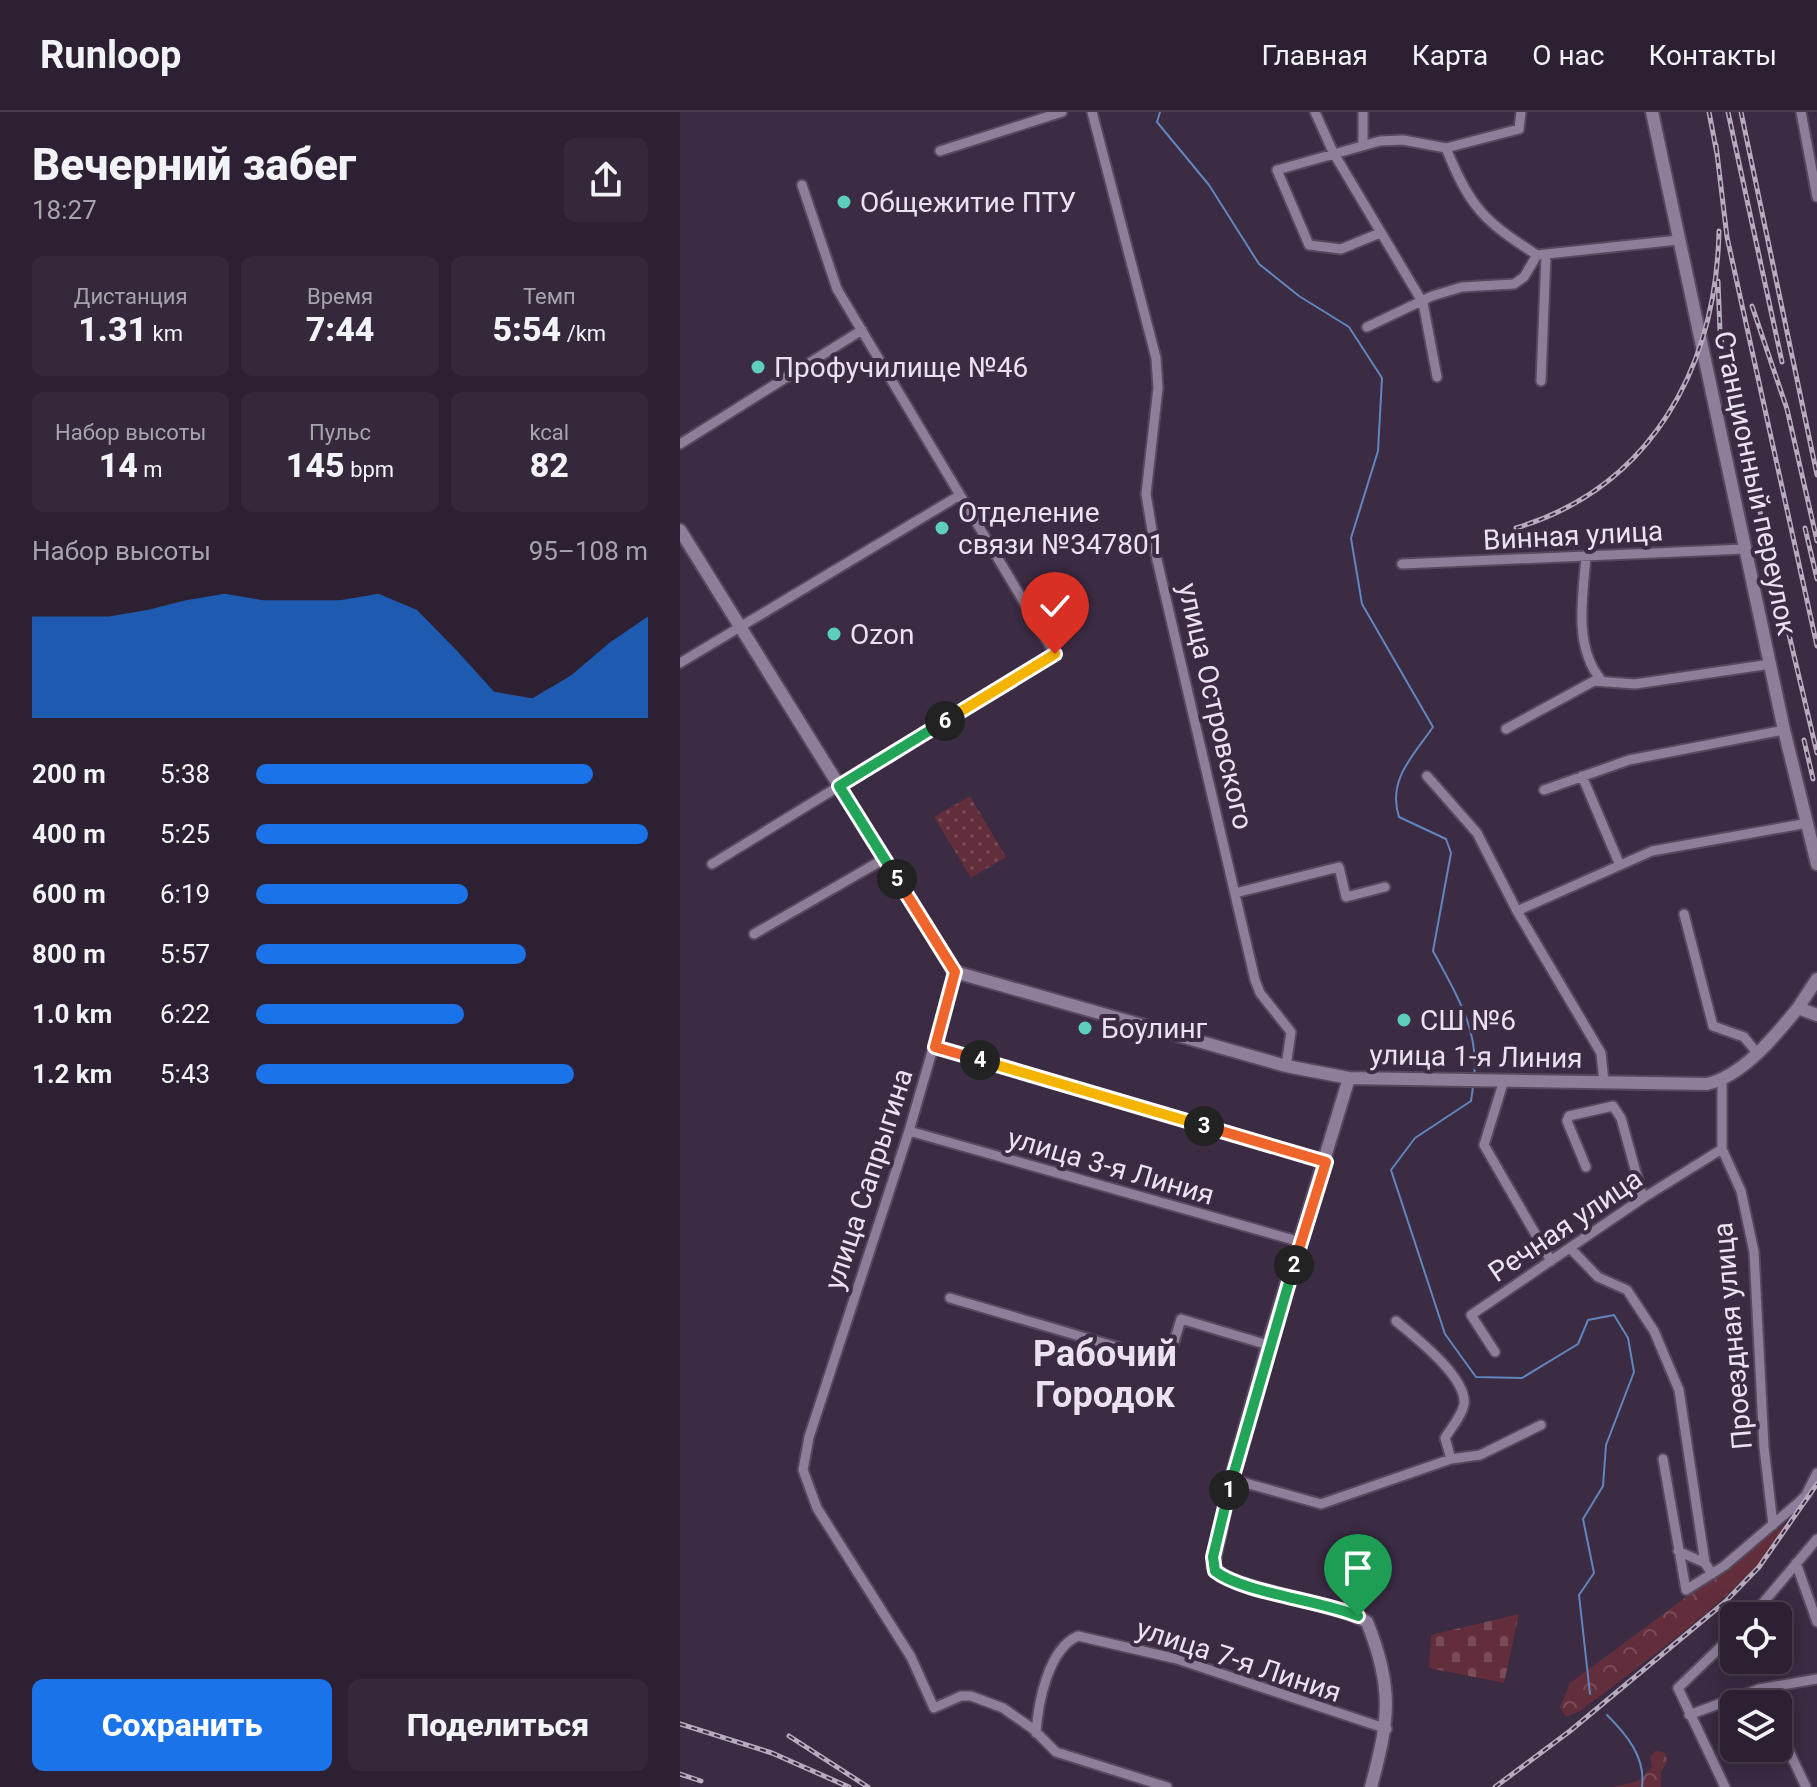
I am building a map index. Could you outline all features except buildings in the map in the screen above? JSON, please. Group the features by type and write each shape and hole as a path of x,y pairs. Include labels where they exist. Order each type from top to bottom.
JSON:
{"street":[{"path":"940,151 1062,112"},
{"name":"улица Островского","path":"1092,112 1156,358 1158,388 1146,494 1157,560 1257,987 1291,1032 1286,1066"},
{"path":"1315,112 1333,152 1423,303 1437,377"},
{"path":"1363,112 1363,145"},
{"path":"1380,233 1341,249 1309,245 1277,170 1363,145 1403,140 1446,148 1514,132 1521,126 1521,112"},
{"name":"Станционный переулок","path":"1652,112 1784,730 1817,864"},
{"path":"1801,112 1817,197"},
{"path":"1446,148 1459,179 1491,226 1542,255 1678,240"},
{"path":"712,864 1055,654 837,289 802,185"},
{"path":"1367,327 1423,303 1432,296 1462,287 1514,284 1542,255"},
{"path":"1541,381 1542,255"},
{"path":"680,444 862,330"},
{"path":"680,663 960,495"},
{"path":"680,530 955,972"},
{"name":"Винная улица","path":"1402,564 1745,549"},
{"path":"1586,556 1582,611 1585,647 1592,667 1601,680"},
{"path":"1506,729 1537,714 1579,687 1601,680 1635,684 1771,664"},
{"path":"1544,790 1684,747 1784,730"},
{"path":"1427,776 1477,833 1517,911 1601,1053 1604,1082"},
{"path":"1582,776 1619,863"},
{"path":"1517,911 1619,863 1652,851 1808,823"},
{"path":"754,934 884,859"},
{"path":"1235,893 1339,867 1346,897 1385,887"},
{"path":"1684,914 1713,1026 1744,1037 1757,1053"},
{"name":"улица Сапрыгина","path":"955,972 909,1131 809,1437 803,1470 817,1508 911,1657 934,1708 961,1696 971,1696 1003,1708 1036,1733"},
{"name":"улица 1-я Линия","path":"955,972 1286,1066 1349,1078 1707,1084 1722,1081"},
{"path":"1722,1081 1757,1053 1798,1008 1817,979"},
{"path":"1798,1008 1817,1015"},
{"path":"935,1047 1326,1162"},
{"path":"1349,1078 1268,1345 1231,1479 1213,1566 1231,1581 1307,1599 1367,1622 1384,1674 1387,1729 1371,1787"},
{"path":"1498,1080 1484,1140 1486,1151 1551,1261"},
{"name":"Проездная улица","path":"1722,1081 1722,1149 1741,1191 1754,1252 1764,1447 1773,1525"},
{"path":"1586,1167 1567,1121 1569,1116 1613,1106 1621,1118 1643,1198"},
{"name":"улица 3-я Линия","path":"909,1131 1301,1242"},
{"name":"Речная улица","path":"1495,1352 1471,1315 1643,1198 1722,1149"},
{"path":"1570,1248 1598,1277 1627,1290 1654,1331 1679,1390 1705,1563 1712,1574"},
{"path":"950,1298 1168,1362 1181,1319 1268,1345"},
{"path":"1396,1321 1437,1357 1463,1393 1462,1410 1445,1438 1451,1459"},
{"path":"1231,1479 1321,1504 1451,1459 1480,1455 1541,1425"},
{"path":"1663,1459 1686,1590 1712,1574 1773,1525 1806,1495 1817,1473"},
{"path":"1764,1602 1817,1539"},
{"path":"1678,1551 1705,1563"},
{"path":"1796,1563 1817,1622"},
{"name":"улица 7-я Линия","path":"1036,1733 1037,1711 1059,1653 1078,1636 1177,1659 1387,1729"},
{"path":"1720,1648 1678,1688 1725,1787"},
{"path":"1689,1715 1759,1689 1817,1679"},
{"path":"1036,1733 1056,1752 1167,1787"},
{"path":"1792,1758 1806,1787"}],"green space":[{"path":"970,796 1006,857 971,878 934,817"},
{"path":"1785,1524 1776,1543 1728,1594 1628,1675 1580,1711 1566,1717 1560,1707 1570,1683"},
{"path":"1519,1614 1504,1683 1429,1668 1431,1635"},
{"path":"1655,1751 1664,1752 1668,1761 1661,1772 1661,1787 1612,1787 1638,1781 1652,1767 1650,1756"}],"waterway":[{"path":"1160,112 1157,122 1209,185 1259,264 1299,296 1349,327 1382,378 1378,451 1351,538 1362,604 1433,727 1404,769 1396,791 1396,804 1399,817 1446,839 1451,853 1433,951 1464,1011 1473,1043 1474,1077"},
{"path":"1473,1087 1471,1101 1415,1138 1391,1170 1445,1334 1476,1377 1522,1378 1578,1344 1588,1320 1614,1315 1628,1338 1634,1372 1606,1445 1603,1486 1583,1519 1594,1573 1579,1595 1590,1694"},
{"path":"1607,1715 1638,1756 1642,1787"}],"railway":[{"path":"1709,112 1717,154"},
{"path":"1728,112 1782,362"},
{"path":"1741,112 1817,475"},
{"path":"1716,145 1727,237 1817,646"},
{"path":"1516,528 1564,509 1605,483 1639,452 1667,415 1689,374 1705,329 1715,281 1719,231"},
{"path":"1718,281 1720,332 1727,372 1817,753"},
{"path":"1752,306 1787,409 1817,541"},
{"path":"1805,528 1817,579"},
{"path":"1804,740 1813,779"},
{"path":"1495,1787 1570,1731 1725,1602 1759,1567 1817,1484"},
{"path":"680,1724 772,1753 849,1787"},
{"path":"789,1736 868,1787"},
{"path":"680,1774 701,1781"}],"place":[{"name":"Общежитие ПТУ","path":"844,202"},
{"name":"Профучилище №46","path":"758,367"},
{"name":"Отделение связи №347801","path":"942,528"},
{"name":"Ozon","path":"834,634"},
{"name":"СШ №6","path":"1404,1020"},
{"name":"Боулинг","path":"1085,1028"}],"district":[{"name":"Рабочий Городок","path":"1105,1374"}],"route":[{"path":"1055,654 839,786 955,972 935,1047 1326,1162 1268,1345 1231,1479 1213,1566 1215,1571 1231,1581 1307,1599 1358,1616"}]}
